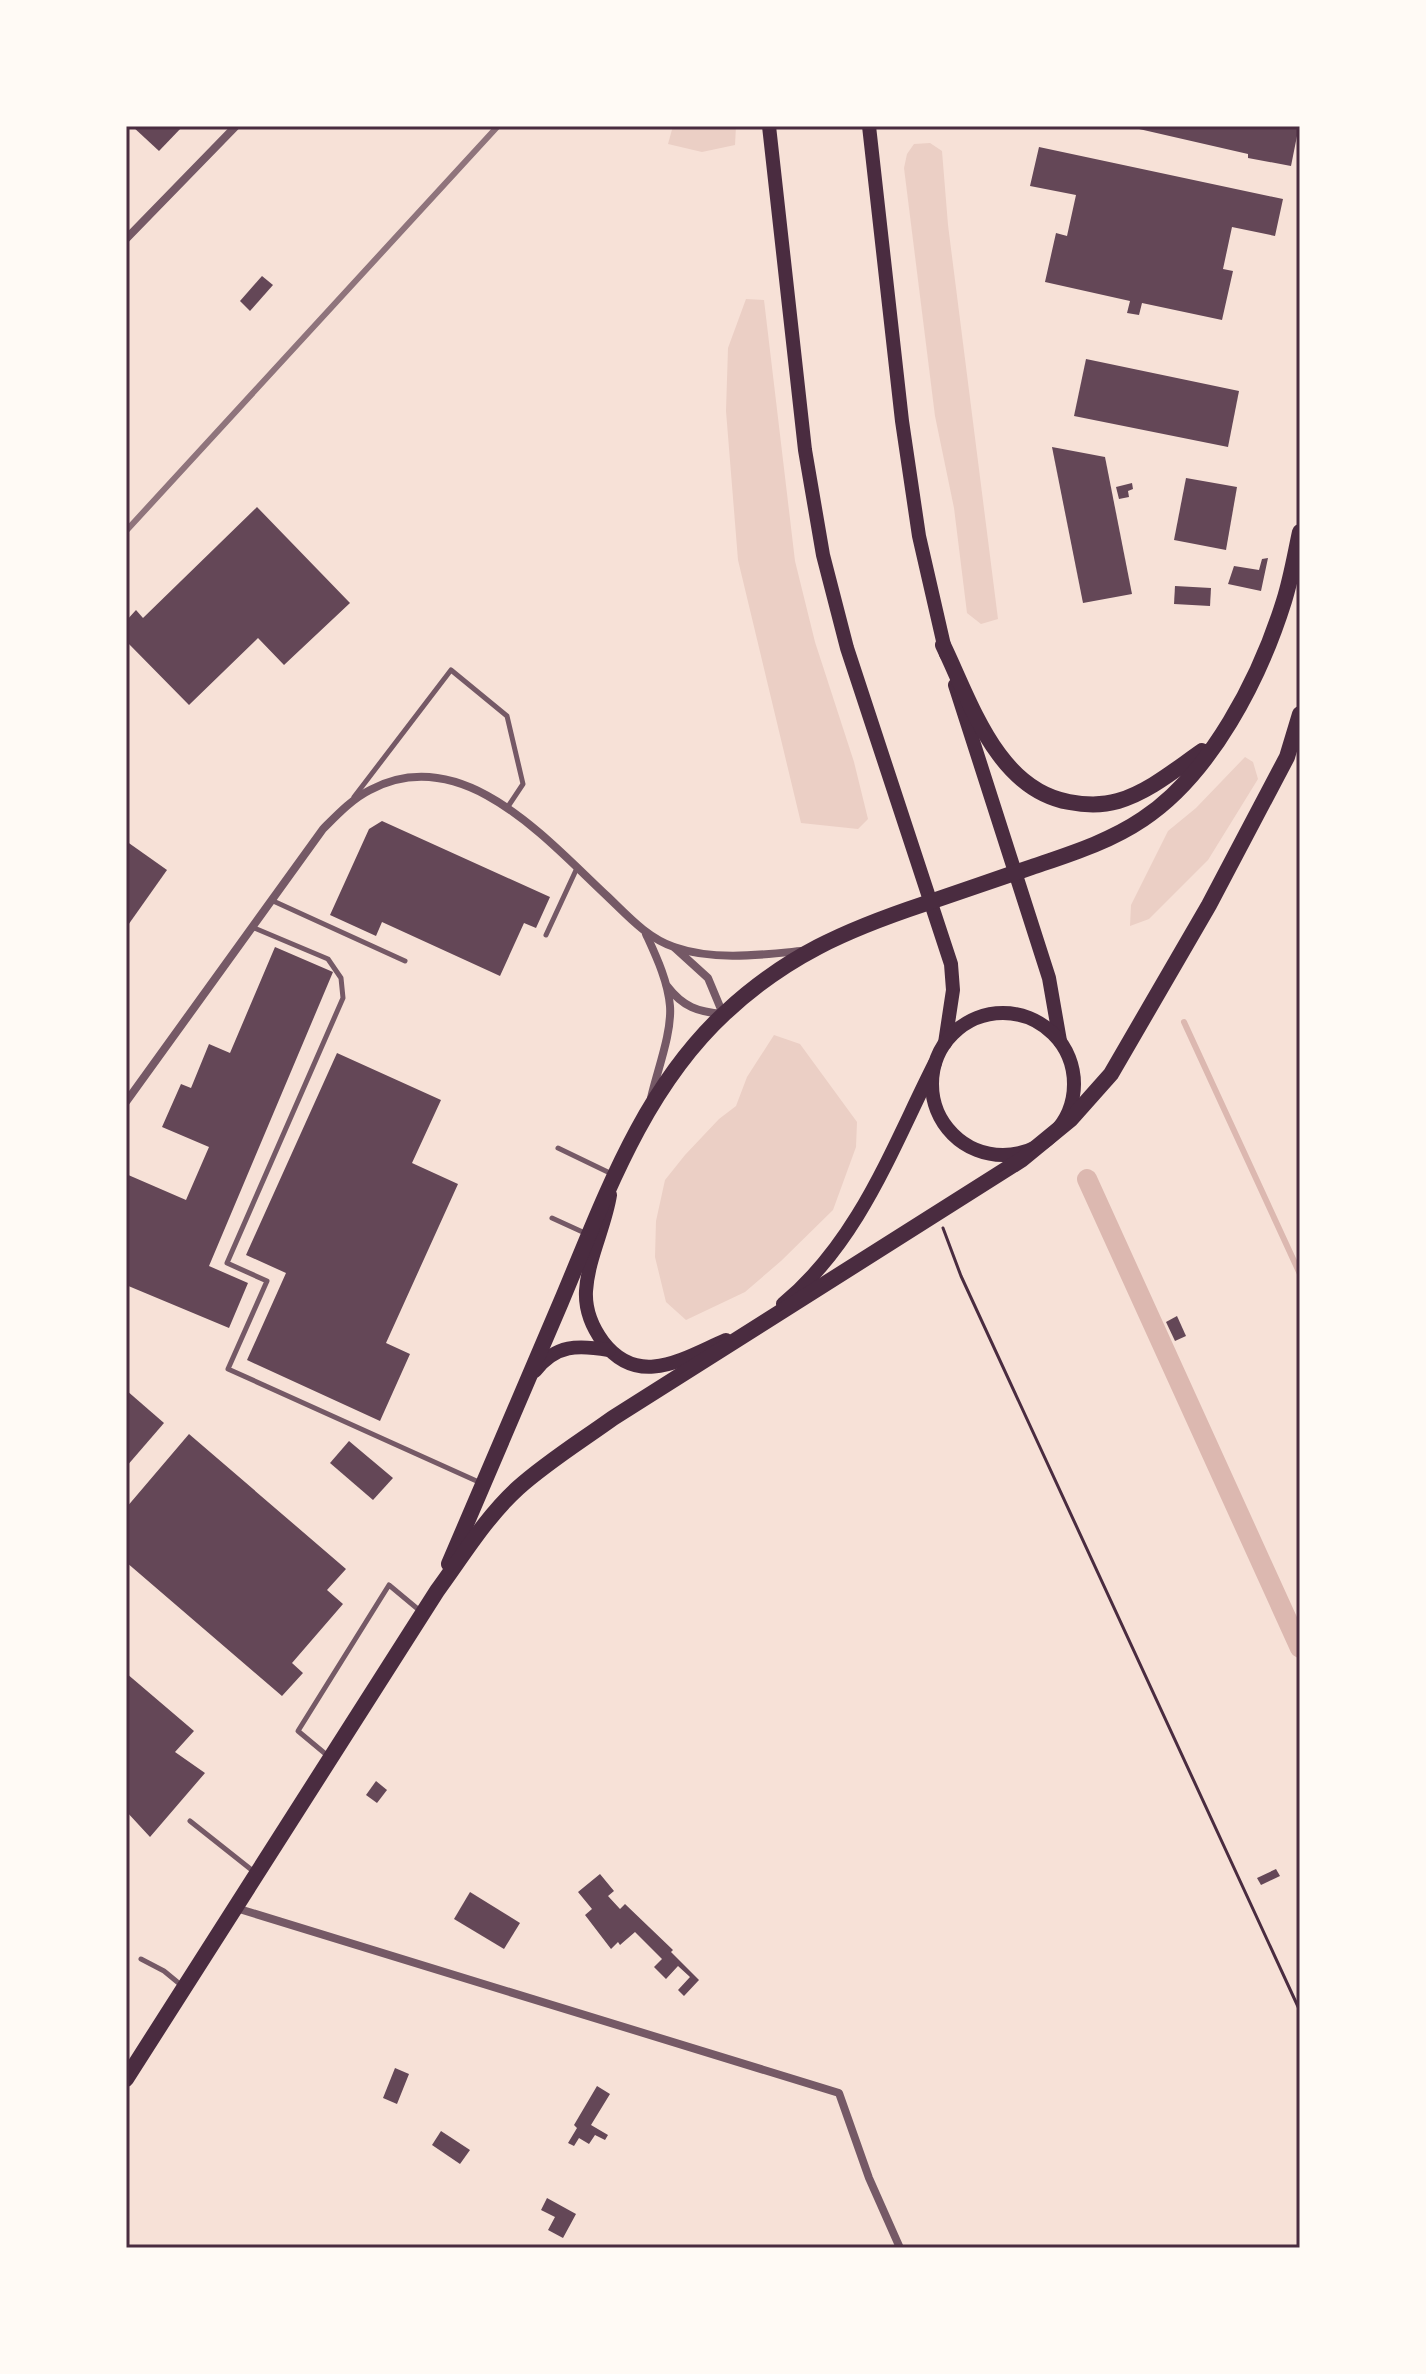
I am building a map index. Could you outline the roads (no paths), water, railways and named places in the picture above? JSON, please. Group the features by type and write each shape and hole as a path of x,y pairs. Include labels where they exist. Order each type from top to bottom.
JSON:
{"main road":[{"path":"769,126 805,450 823,555 847,648 951,964 953,990 945,1043"},
{"path":"869,126 902,421 919,536 943,645 1049,978 1060,1041"},
{"path":"437,1591 613,1180 647,1113 675,1069 723,1014 765,980 810,950 888,916 1102,842 1161,806 1220,738 1253,680 1284,601 1300,532"},
{"path":"943,645 985,731 1009,768 1033,790 1057,800 1090,806 1118,801 1160,781 1220,738"},
{"path":"126,2079 437,1591 489,1519 516,1490 547,1464 613,1418 1021,1160 1071,1119 1111,1074 1209,905 1280,771 1300,714"},
{"path":"613,1180 586,1292 593,1328 609,1350 623,1359 650,1368 679,1362 755,1328 794,1295 834,1252 868,1201 935,1063 945,1043 957,1029 974,1019 1011,1013 1030,1018 1046,1028 1060,1041 1069,1057 1073,1093 1069,1110 1061,1126 1033,1149 1006,1154 980,1151 950,1131 940,1116 932,1081 935,1063"},
{"path":"528,1380 545,1358 560,1349 575,1345 609,1350"}],"street":[{"path":"126,239 236,126"},
{"path":"126,1102 323,829 349,804 384,783 420,777 446,780 473,789 507,808 541,834 646,933 674,947 708,978 723,1014 692,1009 664,982"},
{"path":"646,933 659,962 670,1005 647,1113"},
{"path":"674,947 736,955 810,950"},
{"path":"236,1908 839,2093 869,2178 900,2248"}],"lane":[{"path":"349,804 451,670 507,716 523,784 507,808"},
{"path":"546,935 577,868"},
{"path":"271,900 405,961"},
{"path":"251,926 328,959 341,978 343,998 227,1263 267,1281 228,1369 483,1484"},
{"path":"558,1148 613,1180"},
{"path":"552,1218 590,1235"},
{"path":"331,1758 298,1731 389,1585 423,1613"},
{"path":"190,1821 257,1874"},
{"path":"141,1959 164,1971 185,1988"}],"waterway":[{"path":"1184,1022 1300,1274"},
{"path":"1087,1179 1300,1648"}],"railway":[{"path":"126,531 498,126"}]}
